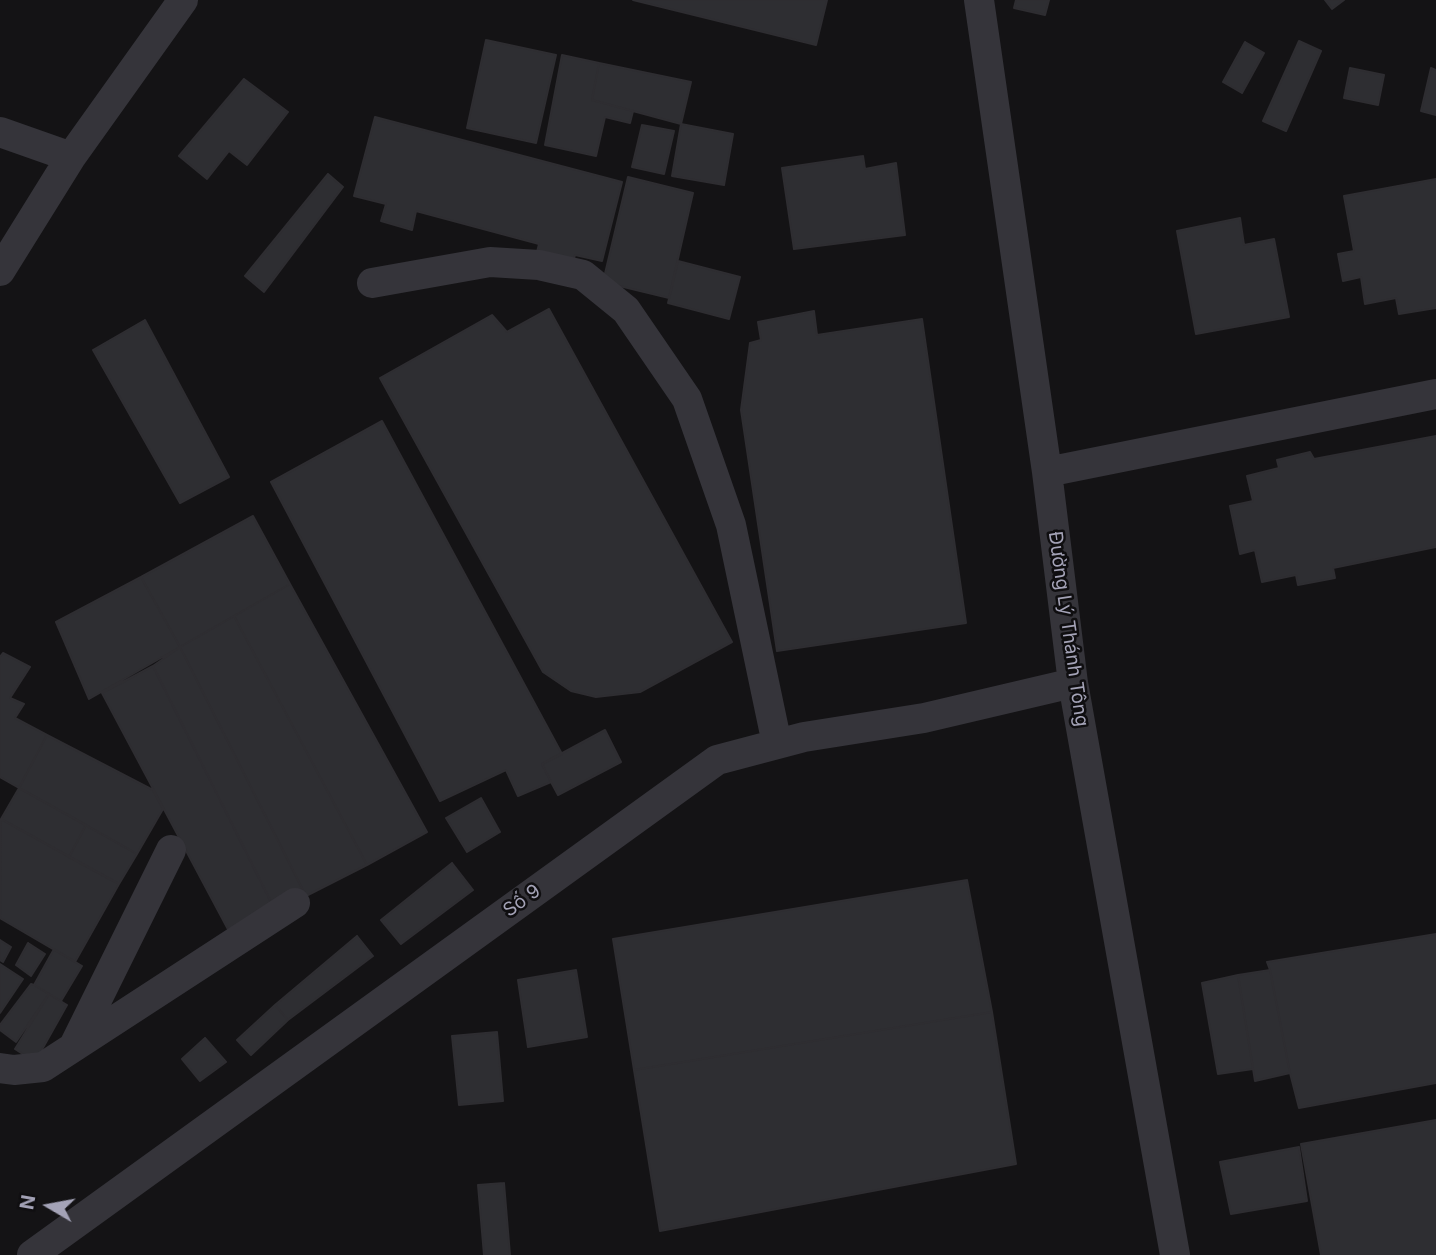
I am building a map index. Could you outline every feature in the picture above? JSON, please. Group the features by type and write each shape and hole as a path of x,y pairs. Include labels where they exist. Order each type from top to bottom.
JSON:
{"street":[{"path":"0,271 71,158 183,0"},
{"name":"Đường Lý Thánh Tông","path":"979,0 1073,683 1175,1255"},
{"path":"0,132 71,158"},
{"path":"372,283 490,262 539,265 583,275 626,310 687,400 718,487 731,525 777,744"},
{"path":"1046,472 1436,394"},
{"name":"Số 9","path":"32,1255 717,760 804,737 924,718 1073,683"},
{"path":"74,1047 171,850"},
{"path":"0,1068 14,1070 43,1067 295,903"}],"building":[{"path":"633,0 827,0 816,45"},
{"path":"1016,0 1049,0 1045,15 1014,8"},
{"path":"1325,0 1344,0 1332,9"},
{"path":"486,40 556,55 536,143 467,128"},
{"path":"1299,41 1321,51 1286,131 1263,121"},
{"path":"1245,42 1264,53 1242,93 1223,82"},
{"path":"562,55 599,63 592,100 633,111 630,123 605,117 596,156 545,145"},
{"path":"599,63 691,82 681,124 592,100"},
{"path":"1350,68 1384,75 1378,105 1344,98"},
{"path":"1431,68 1436,70 1436,115 1421,111"},
{"path":"244,79 288,112 247,165 229,151 207,179 179,156"},
{"path":"375,117 622,182 602,261 575,255 572,266 536,256 539,244 416,211 412,230 381,221 386,204 354,196"},
{"path":"681,124 733,134 724,185 672,176"},
{"path":"642,125 674,131 664,174 632,167"},
{"path":"863,156 865,169 896,163 905,235 794,249 782,168"},
{"path":"328,174 343,187 264,292 245,276"},
{"path":"628,177 693,193 669,298 603,282"},
{"path":"1436,179 1436,308 1399,314 1396,298 1365,304 1361,277 1343,281 1338,254 1354,251 1344,196"},
{"path":"1240,218 1244,245 1274,239 1289,317 1196,334 1177,231"},
{"path":"678,261 740,277 729,319 668,303"},
{"path":"549,309 732,642 640,692 596,697 571,691 543,672 380,378 492,315 507,332"},
{"path":"814,311 817,335 922,319 966,623 777,651 741,410 750,343 761,340 758,322"},
{"path":"145,320 229,477 180,503 93,350"},
{"path":"382,421 562,754 542,764 551,782 518,796 506,770 440,801 271,482"},
{"path":"1436,436 1436,547 1333,568 1335,578 1298,585 1296,575 1262,582 1255,550 1240,554 1230,506 1253,501 1247,476 1279,468 1277,460 1310,452 1314,459"},
{"path":"253,516 290,584 180,647 141,577"},
{"path":"141,577 180,647 89,699 56,622"},
{"path":"290,584 427,832 367,865 234,616"},
{"path":"234,616 367,865 306,896 180,647"},
{"path":"180,647 306,896 276,912 153,666"},
{"path":"3,653 30,667 10,698 24,704 15,718 47,735 19,788 0,777 0,657"},
{"path":"153,666 276,912 231,935 102,693"},
{"path":"605,730 621,762 558,795 542,764"},
{"path":"47,735 153,790 163,809 137,854 19,788"},
{"path":"19,788 86,825 69,857 1,819"},
{"path":"481,798 500,832 467,852 446,818"},
{"path":"1,819 119,884 75,962 0,918"},
{"path":"86,825 137,854 119,884 69,857"},
{"path":"452,863 473,890 401,944 381,920"},
{"path":"967,880 992,1012 634,1070 613,939"},
{"path":"1436,934 1436,1083 1299,1108 1267,962"},
{"path":"357,936 373,956 288,1020 275,1005"},
{"path":"0,940 11,947 3,962 0,960"},
{"path":"28,943 45,954 31,976 16,965"},
{"path":"54,949 82,966 61,1001 34,985"},
{"path":"0,964 23,979 0,1013"},
{"path":"576,970 587,1037 528,1047 518,980"},
{"path":"1270,970 1290,1073 1255,1081 1238,975"},
{"path":"1238,975 1253,1069 1218,1074 1202,983"},
{"path":"31,984 49,994 16,1042 0,1030 0,1025"},
{"path":"49,994 67,1005 35,1062 15,1049"},
{"path":"275,1005 288,1020 251,1055 237,1040"},
{"path":"992,1012 1016,1164 660,1231 634,1070"},
{"path":"497,1032 503,1101 459,1105 452,1036"},
{"path":"205,1038 226,1062 200,1081 182,1059"},
{"path":"1436,1120 1436,1255 1321,1255 1301,1144"},
{"path":"1299,1147 1307,1201 1231,1214 1220,1162"},
{"path":"504,1183 510,1255 484,1255 478,1185"}]}
